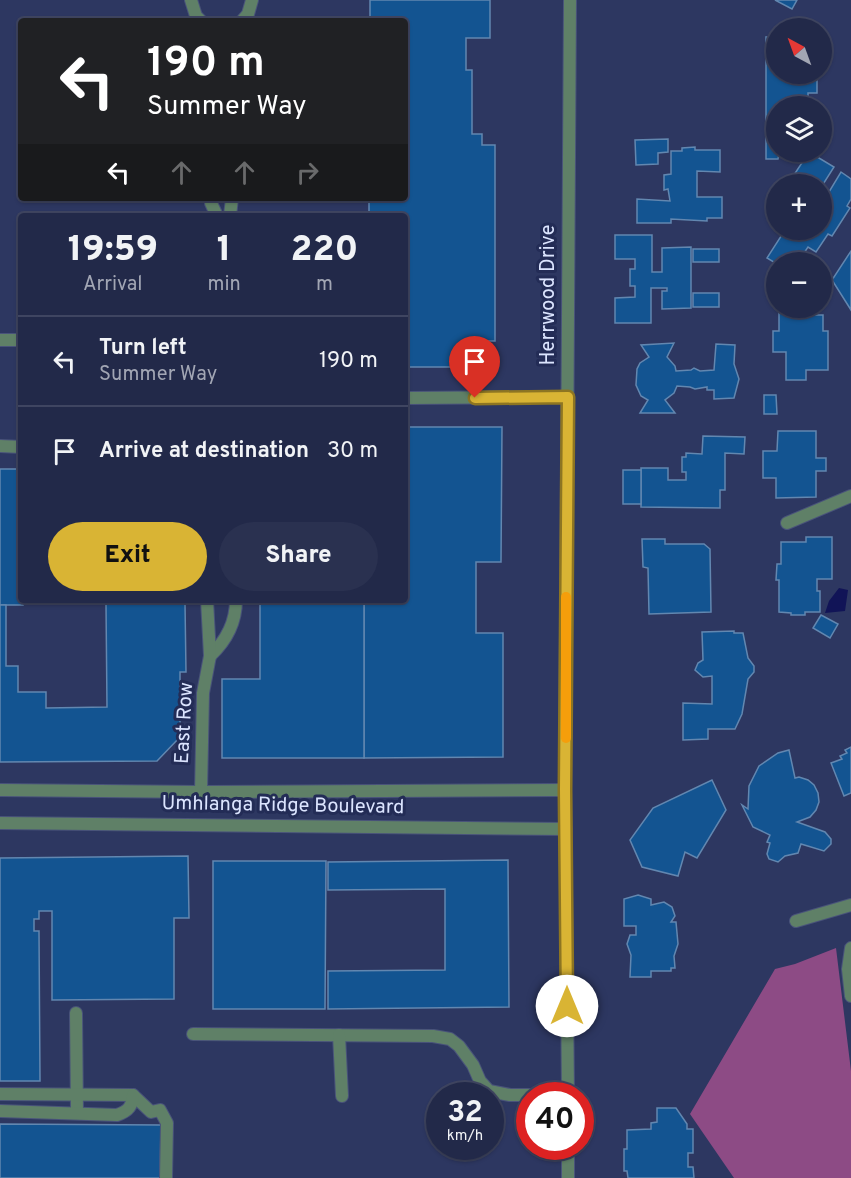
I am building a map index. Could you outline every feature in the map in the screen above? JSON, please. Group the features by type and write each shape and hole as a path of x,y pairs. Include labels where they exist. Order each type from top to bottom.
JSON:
{"street":[{"path":"191,0 198,18"},
{"path":"245,18 252,0"},
{"name":"Herrwood Drive","path":"568,1082 565,790 570,0"},
{"path":"0,340 18,340"},
{"path":"408,398 568,397"},
{"path":"0,446 18,447"},
{"path":"787,523 851,496"},
{"name":"East Row","path":"201,792 203,693 210,656 207,603"},
{"name":"East Row","path":"210,656 223,644 232,625 236,603"},
{"name":"Umhlanga Ridge Boulevard","path":"0,790 201,792 565,790"},
{"name":"Umhlanga Ridge Boulevard","path":"0,823 566,829"},
{"path":"796,921 851,905"},
{"path":"851,948 848,969 851,996"},
{"path":"76,1013 77,1113"},
{"path":"193,1034 433,1036 450,1039 473,1065 480,1081 489,1091 516,1095"},
{"path":"339,1035 342,1096"},
{"path":"0,1094 133,1095 151,1112 160,1110 167,1123 166,1178"},
{"path":"0,1111 117,1115 124,1113 132,1106 133,1095"},
{"path":"568,1160 568,1178"}],"shaded area":[{"path":"839,588 848,590 845,611 825,613 829,601"},
{"path":"836,948 851,1071 851,1178 734,1178 690,1114 775,969"}],"building":[{"path":"370,0 490,0 490,38 466,38 466,70 472,70 472,134 482,134 482,145 495,145 495,341 488,341 487,352 482,352 482,363 477,363 477,367 408,367 408,213 369,213 369,201 408,201 408,18 370,18"},
{"path":"775,0 797,0 792,9"},
{"path":"766,84 817,84 817,93 808,93 808,96 766,96"},
{"path":"668,139 668,152 658,153 658,164 636,165 635,140"},
{"path":"695,147 695,150 720,150 720,172 697,171 697,197 722,197 722,218 707,218 707,221 671,219 671,223 637,223 637,199 670,201 668,189 664,190 664,175 671,174 671,151 682,151 682,148"},
{"path":"802,162 826,162 834,167 830,174 795,174"},
{"path":"841,172 851,179 851,199 847,206 850,208 832,236 832,187"},
{"path":"615,235 652,235 652,272 662,272 662,248 691,247 691,308 662,309 662,291 667,291 667,288 651,288 651,323 615,323 615,298 635,297 635,286 630,286 630,269 635,269 635,259 615,259"},
{"path":"779,240 824,240 816,252 808,247 805,252 771,252"},
{"path":"693,249 719,249 719,262 693,262"},
{"path":"851,251 851,310 832,280"},
{"path":"693,293 719,293 719,307 693,307"},
{"path":"779,318 823,318 823,331 828,331 828,370 806,370 806,380 786,380 786,352 773,352 773,331 779,331"},
{"path":"674,343 667,357 675,366 676,371 694,368 700,371 714,370 716,344 735,345 734,364 739,379 734,398 714,399 714,390 707,390 707,387 695,389 677,386 674,393 665,400 675,413 640,413 648,400 641,396 636,385 637,369 640,363 649,357 641,345"},
{"path":"764,395 776,395 777,414 764,414"},
{"path":"408,427 502,427 501,562 476,562 476,633 503,633 503,757 364,758 364,603 408,603"},
{"path":"778,431 816,431 816,458 826,458 826,471 816,471 816,497 776,498 776,478 763,478 763,451 777,451"},
{"path":"703,436 745,437 744,454 725,453 725,490 720,490 720,508 641,507 641,468 668,468 668,480 686,480 686,472 682,472 682,457 686,457 686,453 702,454"},
{"path":"0,469 18,469 18,603 23,603 23,605 0,605"},
{"path":"623,470 641,470 641,504 623,504"},
{"path":"806,537 832,537 832,579 817,579 817,591 820,591 820,612 791,615 791,613 779,612 779,580 776,580 777,564 781,564 781,542 806,542"},
{"path":"642,539 665,539 665,544 704,544 710,549 711,612 649,614 648,568 643,567"},
{"path":"114,603 185,603 114,604"},
{"path":"185,603 186,672 180,672 180,737 157,761 0,762 0,605 6,605 6,666 18,666 18,692 46,692 46,708 107,707 106,604"},
{"path":"260,603 364,603 364,758 222,758 222,679 260,679"},
{"path":"821,615 838,624 830,638 813,628"},
{"path":"734,631 734,633 743,633 748,658 754,666 754,672 748,679 742,714 735,729 708,729 708,739 683,740 683,703 712,704 712,676 703,677 695,670 698,663 703,660 702,632"},
{"path":"851,747 851,793 844,796 831,763 842,759 840,756 847,753 845,750"},
{"path":"789,750 795,778 808,780 814,785 819,802 810,817 797,822 825,832 831,839 831,844 824,851 801,844 798,853 785,856 778,862 769,859 767,854 770,843 767,842 770,835 753,827 742,805 748,809 749,786 759,766 778,753"},
{"path":"712,780 726,810 697,858 685,852 678,876 642,867 630,840 653,808"},
{"path":"188,856 189,918 174,918 174,999 52,1000 52,911 39,911 39,919 34,919 34,931 39,931 40,1081 0,1081 0,858"},
{"path":"508,860 509,1007 328,1009 328,971 445,970 445,889 328,890 328,862"},
{"path":"213,861 326,861 325,1009 213,1009"},
{"path":"638,895 651,899 651,905 664,902 672,907 675,916 671,922 676,922 678,944 674,956 675,968 671,968 671,971 651,971 651,977 630,977 631,955 627,944 630,935 636,935 636,926 624,926 624,899"},
{"path":"657,1108 676,1108 687,1124 687,1129 693,1129 693,1153 688,1153 688,1167 693,1167 694,1178 628,1178 627,1171 624,1171 627,1130 651,1129 651,1123 657,1122"},
{"path":"0,1124 161,1125 160,1178 0,1178"}],"slow traffic":[{"path":"566,597 566,738"}],"route":[{"path":"475,398 568,397 565,790 567,1006"}]}
